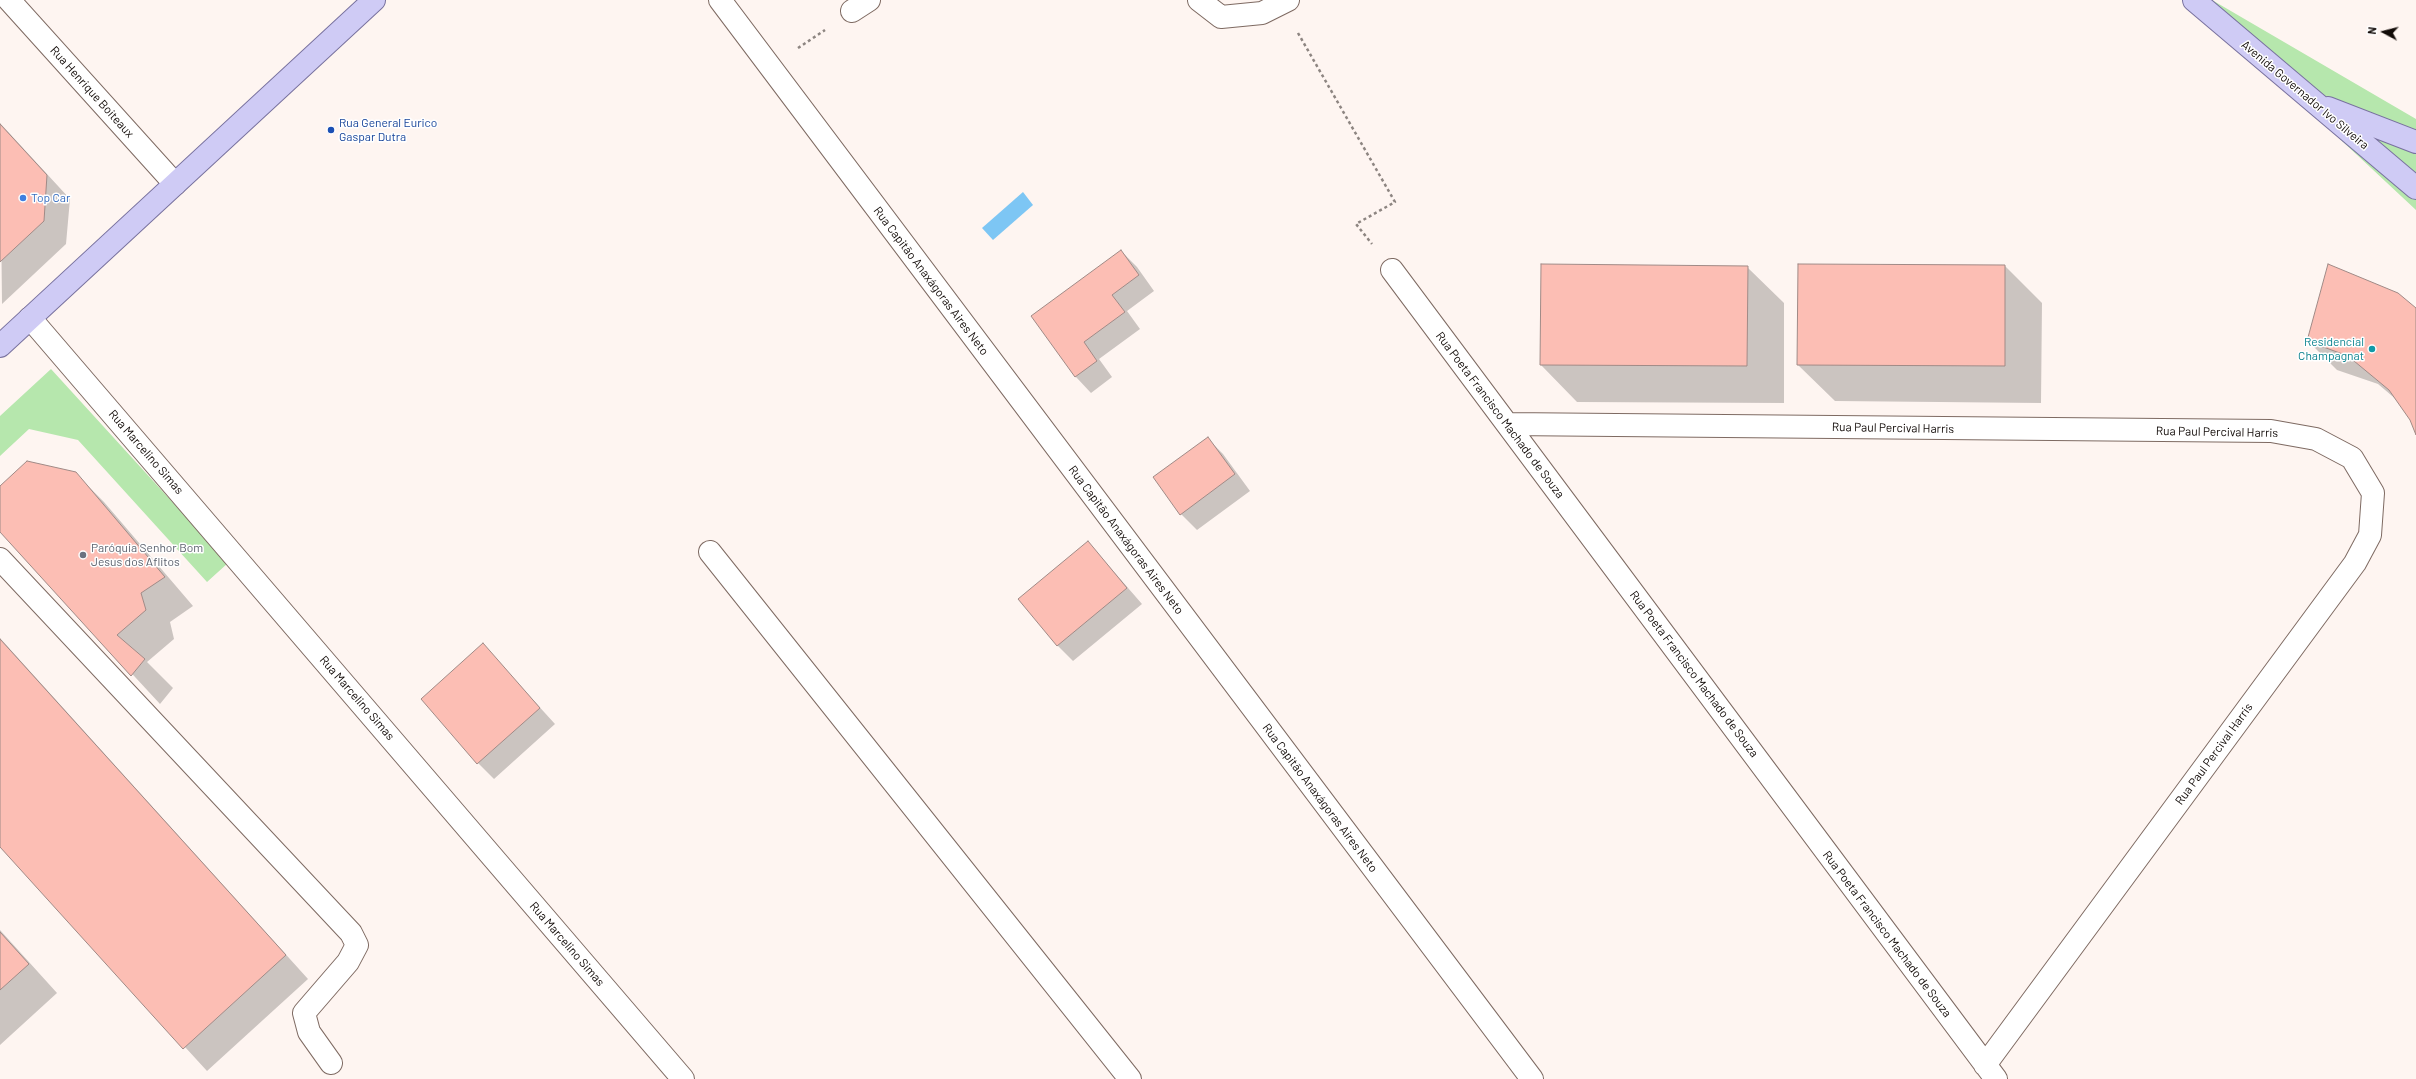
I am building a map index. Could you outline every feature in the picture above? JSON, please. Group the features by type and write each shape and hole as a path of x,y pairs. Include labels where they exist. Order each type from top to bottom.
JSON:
{"main road":[{"path":"0,346 374,0"},
{"name":"Avenida Governador Ivo Silveira","path":"2194,0 2312,102 2416,188"},
{"path":"2312,102 2416,142"}],"street":[{"name":"Rua Henrique Boiteaux","path":"10,0 175,184"},
{"name":"Rua Capitão Anaxágoras Aires Neto","path":"720,0 1532,1079"},
{"path":"1198,0 1221,17 1262,13 1288,0"},
{"name":"Rua Poeta Francisco Machado de Souza","path":"1392,270 1990,1072"},
{"name":"Rua Marcelino Simas","path":"30,318 683,1079"},
{"name":"Rua Paul Percival Harris","path":"1507,424 2271,431 2316,439 2352,458 2373,492 2370,534 2355,563 1990,1072"},
{"path":"710,552 1130,1079"},
{"path":"0,559 351,933 357,944 348,962 304,1013 309,1032 331,1063"}],"path":[{"path":"770,67 860,6"},
{"path":"1290,32 1297,31 1395,202 1356,224 1392,270"}],"green space":[{"path":"2191,0 2212,0 2416,119 2416,210"},
{"path":"51,369 228,563 207,582 78,440 29,429 0,456 0,416"}],"water":[{"path":"1023,192 1033,205 993,240 982,228"}],"building":[{"name":"Top Car","path":"0,124 47,175 44,221 0,262"},
{"path":"1121,250 1139,275 1112,295 1125,312 1084,342 1097,361 1075,377 1031,316"},
{"path":"1541,264 1748,266 1747,366 1540,365"},
{"path":"1798,264 2005,265 2005,366 1797,365"},
{"name":"Residencial Champagnat","path":"2328,264 2398,293 2416,308 2416,435 2410,420 2389,390 2348,356 2307,341"},
{"path":"1208,437 1235,474 1180,515 1153,477"},
{"name":"Paróquia Senhor Bom Jesus dos Aflitos","path":"27,461 76,472 165,577 141,593 146,610 117,635 145,659 131,676 0,532 0,486"},
{"path":"1088,541 1127,588 1057,646 1018,599"},
{"path":"0,639 286,955 183,1049 0,847"},
{"path":"483,643 540,708 477,764 421,699"},
{"path":"0,932 29,964 0,990"}],"place":[{"name":"Rua General Eurico Gaspar Dutra","path":"331,130"},
{"name":"Top Car","path":"23,198"},
{"name":"Residencial Champagnat","path":"2372,349"},
{"name":"Paróquia Senhor Bom Jesus dos Aflitos","path":"83,555"}]}
